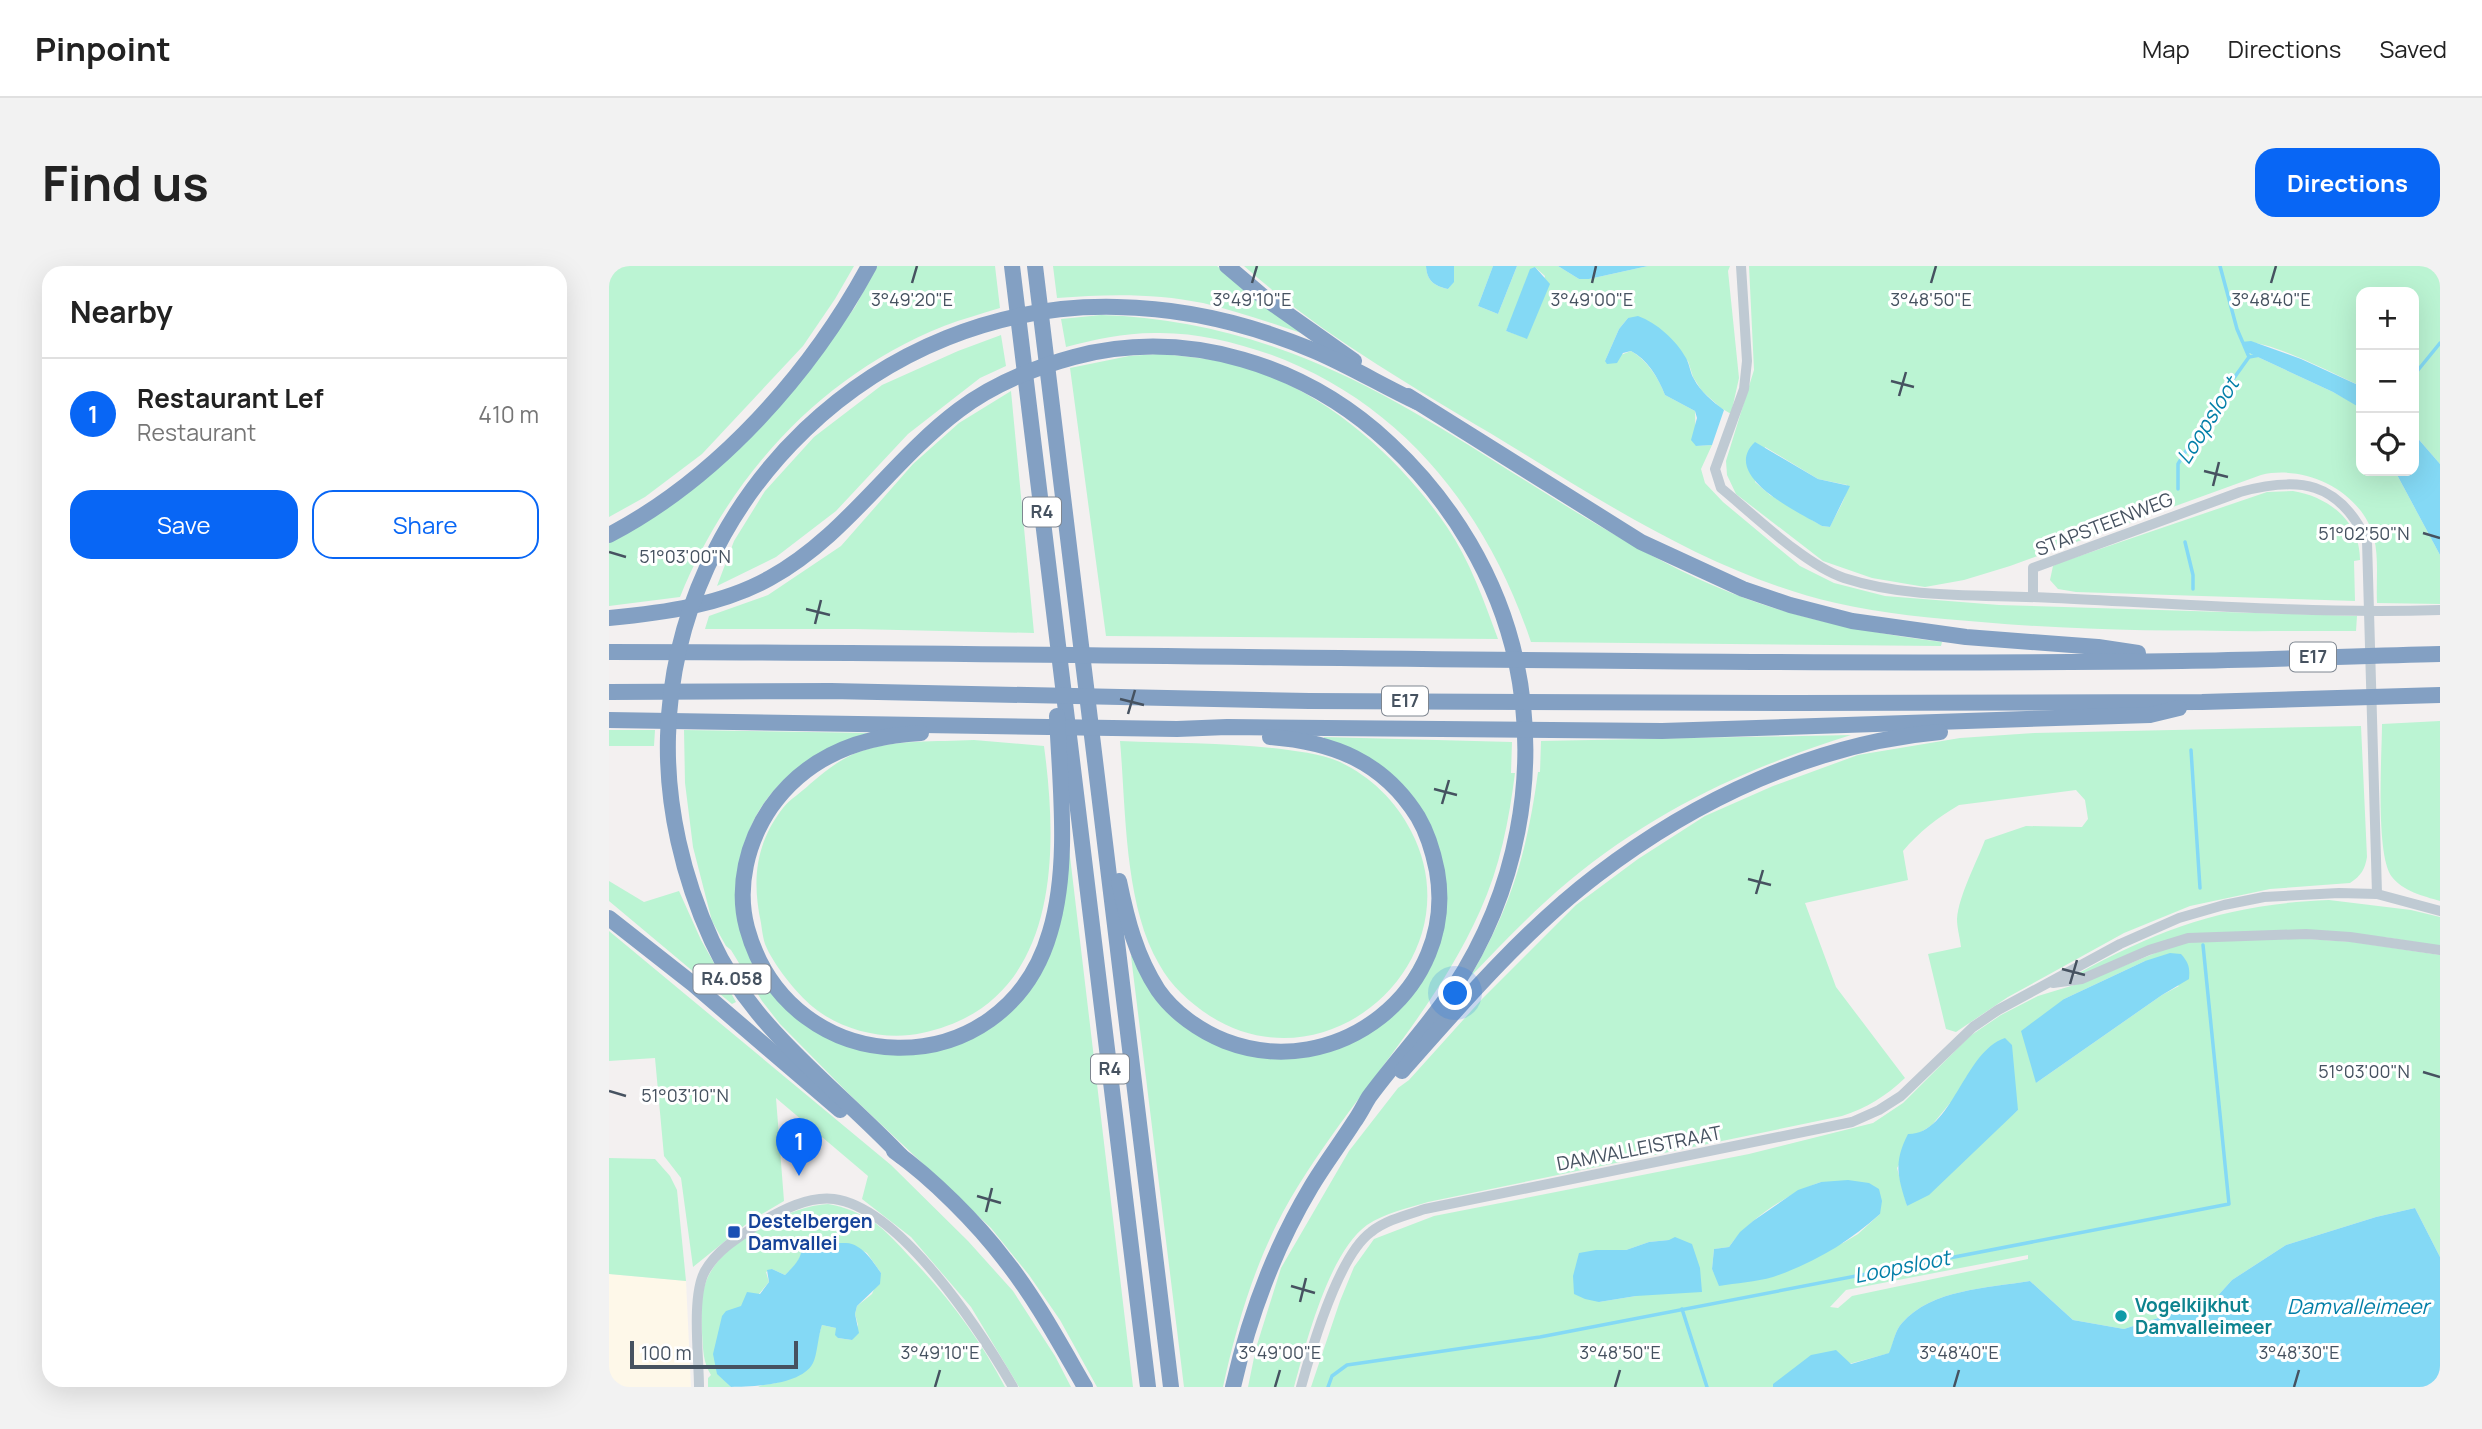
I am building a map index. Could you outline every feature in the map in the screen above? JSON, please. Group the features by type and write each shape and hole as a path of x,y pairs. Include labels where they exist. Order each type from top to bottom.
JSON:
{"highway":[{"path":"609,536 693,479 753,426 809,360 837,321 869,266"},
{"name":"R4","path":"1012,266 1065,702 1065,750 1148,1387"},
{"name":"R4","path":"1035,266 1171,1387"},
{"path":"1227,266 1295,320 1417,402 1641,542 1743,589 1790,605 1853,621 2031,643 2098,647 2186,661"},
{"name":"R4.058","path":"901,1156 775,1031 733,981 699,910 681,851 670,790 668,736 671,690 689,612 704,572 750,492 808,425 845,394 878,372 951,336 992,322 1074,308 1154,309 1200,315 1242,326 1314,351 1417,402"},
{"path":"609,618 683,608 715,600 768,579 818,544 936,429 978,397 1036,369 1079,356 1152,346 1196,349 1268,367 1322,393 1373,428 1427,481 1458,522 1487,576 1510,633 1525,719 1526,771 1517,841 1506,877 1476,947 1453,989 1367,1101 1310,1190 1274,1258 1243,1342 1233,1387"},
{"name":"E17","path":"609,652 846,652 1812,663 2186,661 2440,654"},
{"name":"E17","path":"609,692 831,691 1309,701 2202,702 2440,695"},
{"path":"609,720 1177,729 1241,727 1662,731 2150,715 2202,702"},
{"path":"1355,1121 1457,1009 1535,930 1595,876 1657,832 1698,809 1738,789 1811,760 1874,743 1925,733 2001,727 2078,716"},
{"path":"982,724 949,732 889,735 826,756 789,785 763,818 746,862 743,904 757,958 789,1003 831,1033 884,1048 911,1048 940,1043 968,1033 989,1020 1016,996 1043,953 1056,909 1065,750"},
{"path":"1105,850 1119,881 1126,919 1148,973 1160,992 1178,1011 1200,1029 1219,1039 1239,1046 1287,1052 1332,1043 1356,1033 1378,1019 1392,1007 1415,979 1426,960 1434,936 1439,914 1440,887 1434,853 1425,829 1408,800 1375,768 1329,746 1291,739 1227,736 1177,729"},
{"path":"609,918 693,984 865,1130 901,1156 960,1210 1006,1260 1085,1387"}],"street":[{"path":"1741,266 1747,362 1744,389 1715,469 1716,479 1721,488 1815,565 1842,577 1888,589 1928,594 2285,610 2440,610"},
{"name":"STAPSTEENWEG","path":"2033,597 2033,568 2240,492 2270,484 2302,483 2323,491 2344,505 2358,522 2367,541 2377,894"},
{"name":"DAMVALLEISTRAAT","path":"1301,1387 1328,1304 1356,1246 1371,1231 1386,1223 1425,1209 1852,1122 1901,1096 1973,1027 1999,1010 2120,944 2179,918 2224,905 2296,894 2377,894 2440,911"},
{"name":"DAMVALLEISTRAAT","path":"2045,984 2082,979 2149,950 2187,938 2306,934 2350,937 2440,950"},
{"path":"699,1387 698,1297 704,1272 717,1254 737,1238 793,1206 819,1199 835,1199 855,1204 891,1229 951,1295 986,1340 1013,1387"}],"shaded area":[{"path":"609,1274 686,1281 691,1387 609,1387"}],"green space":[{"path":"609,266 854,266 803,346 702,454 645,497 609,517"},
{"path":"877,266 995,266 1000,308 944,326 899,347 858,372 819,401 784,434 725,510 700,553 680,597 609,606 609,542 804,377 855,307"},
{"path":"1053,266 1217,266 1301,333 1203,303 1167,297 1130,295 1057,298"},
{"path":"1244,266 1426,266 1432,282 1448,289 1454,281 1454,266 1493,266 1478,306 1498,314 1517,266 1558,266 1579,279 1589,279 1648,266 1730,266 1728,271 1739,378 1731,414 1702,391 1693,377 1688,361 1628,318 1619,329 1605,361 1631,351 1651,370 1665,395 1695,411 1696,446 1712,445 1701,469 1705,483 1723,502 1800,566 1834,583 1885,596 1999,605 2357,616 2356,631 2169,631 2028,626 1890,613 1836,603 1789,590 1700,554 1614,508 1363,355 1272,290","holes":["1535,267 1545,276 1527,338 1506,331"]},
{"path":"1749,266 2440,266 2440,464 2419,440 2419,287 2356,287 2356,384 2266,345 2241,343 2247,352 2356,404 2356,476 2398,476 2440,555 2440,604 2377,603 2376,546 2368,521 2345,495 2313,478 2296,474 2261,475 2010,566 1964,580 1925,587 1872,578 1823,561 1736,494 1727,475 1726,461 1754,370","holes":["1765,447 1818,479 1847,485 1843,501 1830,527 1822,526 1770,495 1755,482"]},
{"path":"1101,315 1197,326 1291,353 1368,387 1405,407 1586,518 1696,578 1767,606 1824,622 1942,642 1941,646 1531,642 1513,594 1490,548 1464,506 1433,467 1399,432 1360,401 1317,375 1269,354 1202,336 1148,333 1100,339 1066,347 1061,319"},
{"path":"1001,335 1006,366 980,378 908,434 836,511 776,557 717,586 734,541 765,491 814,437 882,385"},
{"path":"1159,354 1220,361 1261,373 1323,404 1352,425 1404,473 1447,527 1470,567 1498,639 1106,636 1070,368 1129,356"},
{"path":"1011,391 1034,633 705,629 709,616 768,595 841,546 913,464 959,423"},
{"path":"2293,491 2330,505 2340,513 2355,534 2360,560 2354,561 2355,601 2076,592 2058,589 2050,580 2053,566 2059,563 2267,492"},
{"path":"2440,721 2440,901 2408,889 2392,877 2383,848 2381,804 2382,724"},
{"path":"2361,726 2367,857 2362,872 2354,880 2350,883 2270,889 2190,906 2124,933 2008,997 1956,1032 1946,1029 1928,954 1961,947 1958,910 1985,840 2026,826 2082,827 2088,819 2085,800 2076,790 1959,805 1929,826 1903,851 1908,880 1805,903 1836,987 1905,1078 1891,1090 1876,1101 1842,1116 1428,1202 1381,1217 1353,1238 1330,1277 1312,1324 1294,1387 1248,1387 1256,1348 1281,1268 1349,1151 1398,1088 1409,1080 1482,999 1576,905 1638,859 1705,816 1773,786 1858,755 1960,738 2034,733"},
{"path":"609,730 655,730 654,746 609,746"},
{"path":"684,730 869,733 816,755 772,792 752,824 739,866 737,906 745,945 763,980 788,1009 821,1032 859,1047 902,1053 937,1050 971,1038 991,1025 1033,978 1050,951 1061,913 1069,848 1133,1387 1097,1387 1060,1320 1029,1275 991,1228 848,1093 780,1024 762,1001 712,921 693,847 685,783"},
{"path":"1851,735 1738,777 1668,812 1569,881 1470,977 1496,927 1515,879 1540,772 1541,741"},
{"path":"1324,737 1512,742 1511,773 1515,773 1507,826 1487,894 1460,951 1437,990 1331,1136 1283,1212 1247,1297 1223,1387 1184,1387 1131,956 1135,956 1153,991 1255,1054 1378,1026 1443,917 1420,808"},
{"path":"974,740 1044,746 1051,834 1048,878 1040,920 1025,959 1001,992 967,1017 922,1033 879,1035 837,1022 813,1007 799,994 779,969 765,944 758,907 757,878 766,835 789,802 827,770 852,755 901,743"},
{"path":"1120,741 1235,745 1324,756 1362,775 1381,791 1398,810 1411,831 1426,878 1424,924 1408,965 1380,999 1344,1024 1301,1037 1256,1035 1210,1016 1181,993 1159,964 1139,913 1129,856"},
{"path":"609,881 644,902 679,891 701,940 736,1002 732,1004 609,901"},
{"path":"2329,900 2411,910 2440,917 2440,946 2384,937 2187,935 2078,976 2077,974 2139,943 2198,921 2260,907"},
{"path":"609,931 891,1165 968,1241 1013,1291 1055,1356 1071,1387 1019,1387 971,1307 911,1237 862,1199 868,1176 776,1098 784,1201 750,1221 693,1267 681,1178 664,1156 655,1058 609,1061"},
{"path":"2278,937 2353,942 2440,955 2440,1257 2415,1208 2376,1217 2286,1245 2232,1280 2214,1300 2124,1329 2073,1320 2030,1281 1979,1288 1945,1297 1914,1312 1900,1326 1890,1353 1774,1384 1773,1387 1311,1387 1354,1267 1374,1239 1434,1216 1749,1154 1873,1123 1903,1103 1970,1036 2001,1015 2038,996 2084,982 2180,943","holes":["2145,961 2179,986 2036,1083 2064,999","1950,1103 2018,1110 1907,1206 1897,1168 1918,1134 1932,1125","1821,1182 1880,1214 1858,1234 1843,1243 1714,1273 1714,1249 1729,1247 1758,1217","1669,1240 1636,1296 1599,1302 1596,1250 1626,1250 1649,1242","2028,1255 2028,1259 1852,1296 1838,1308 1830,1307 1846,1290"]},
{"path":"609,1158 655,1159 670,1176 677,1190 686,1281 609,1274"},
{"path":"828,1204 869,1219 897,1243 962,1318 1005,1387 758,1387 793,1377 809,1368 822,1325 836,1328 838,1338 852,1340 858,1325 855,1314 857,1306 872,1294 881,1273 867,1253 851,1245 801,1238 801,1255 790,1271 785,1275 772,1269 766,1272 769,1282 758,1295 721,1376 731,1387 708,1387 708,1378 711,1375 704,1355 701,1306 707,1279 715,1265 742,1239 759,1228 795,1211"}],"water":[{"path":"1426,266 1454,266 1454,282 1448,289 1435,284 1428,276"},
{"path":"1493,266 1517,266 1498,314 1478,306"},
{"path":"1558,266 1648,266 1579,279"},
{"path":"1535,267 1550,284 1527,339 1506,331 1530,269"},
{"path":"1638,316 1659,328 1682,351 1700,388 1724,410 1712,445 1696,446 1691,440 1697,418 1695,411 1665,395 1651,369 1637,354 1631,351 1623,353 1617,363 1607,364 1605,361 1619,329 1628,318"},
{"path":"2251,341 2301,359 2356,384 2356,405 2247,352 2241,342"},
{"path":"2419,440 2440,464 2440,555 2398,476 2419,476"},
{"path":"1755,442 1818,479 1850,486 1830,527 1822,526 1782,503 1755,480 1747,468 1747,455"},
{"path":"2170,953 2184,957 2189,979 2036,1083 2021,1031 2064,999 2145,961"},
{"path":"2005,1038 2012,1045 2018,1110 1929,1195 1907,1206 1901,1187 1899,1162 1908,1134 1923,1131 1936,1121 1978,1059 1991,1046"},
{"path":"1848,1180 1869,1183 1879,1189 1882,1201 1880,1214 1868,1224 1843,1243 1803,1265 1766,1279 1719,1286 1712,1269 1714,1249 1729,1247 1753,1221 1798,1190 1821,1182"},
{"name":"Damvalleimeer","path":"2415,1208 2440,1257 2440,1387 1773,1387 1773,1384 1811,1355 1836,1350 1851,1364 1889,1353 1900,1326 1914,1312 1929,1303 1961,1292 2030,1281 2073,1320 2124,1329 2214,1300 2232,1280 2286,1245 2376,1217"},
{"path":"1675,1237 1692,1244 1700,1268 1702,1292 1636,1296 1599,1302 1574,1294 1573,1276 1579,1253 1626,1250"},
{"path":"801,1238 852,1244 867,1254 881,1273 880,1284 857,1306 855,1314 859,1333 852,1340 838,1338 835,1335 836,1328 822,1325 813,1363 799,1376 776,1383 731,1387 717,1374 713,1354 722,1316 726,1311 741,1306 747,1292 760,1294 769,1282 767,1270 772,1269 785,1275 799,1258 802,1250"}],"waterway":[{"path":"2220,266 2237,329 2249,357 2260,355"},
{"path":"2419,369 2440,343"},
{"name":"Loopsloot","path":"2178,489 2178,464 2209,413 2249,357"},
{"name":"Loopsloot","path":"2185,542 2193,575 2193,589"},
{"name":"Loopsloot","path":"2191,750 2200,888"},
{"name":"Loopsloot","path":"1328,1387 1332,1376 1347,1365 1540,1337 2229,1204 2203,945"},
{"path":"1682,1309 1707,1387"}],"place":[{"name":"Restaurant Lef","path":"799,1176"},
{"name":"Destelbergen Damvallei","path":"734,1232"},
{"name":"Vogelkijkhut Damvalleimeer","path":"2121,1316"}]}
